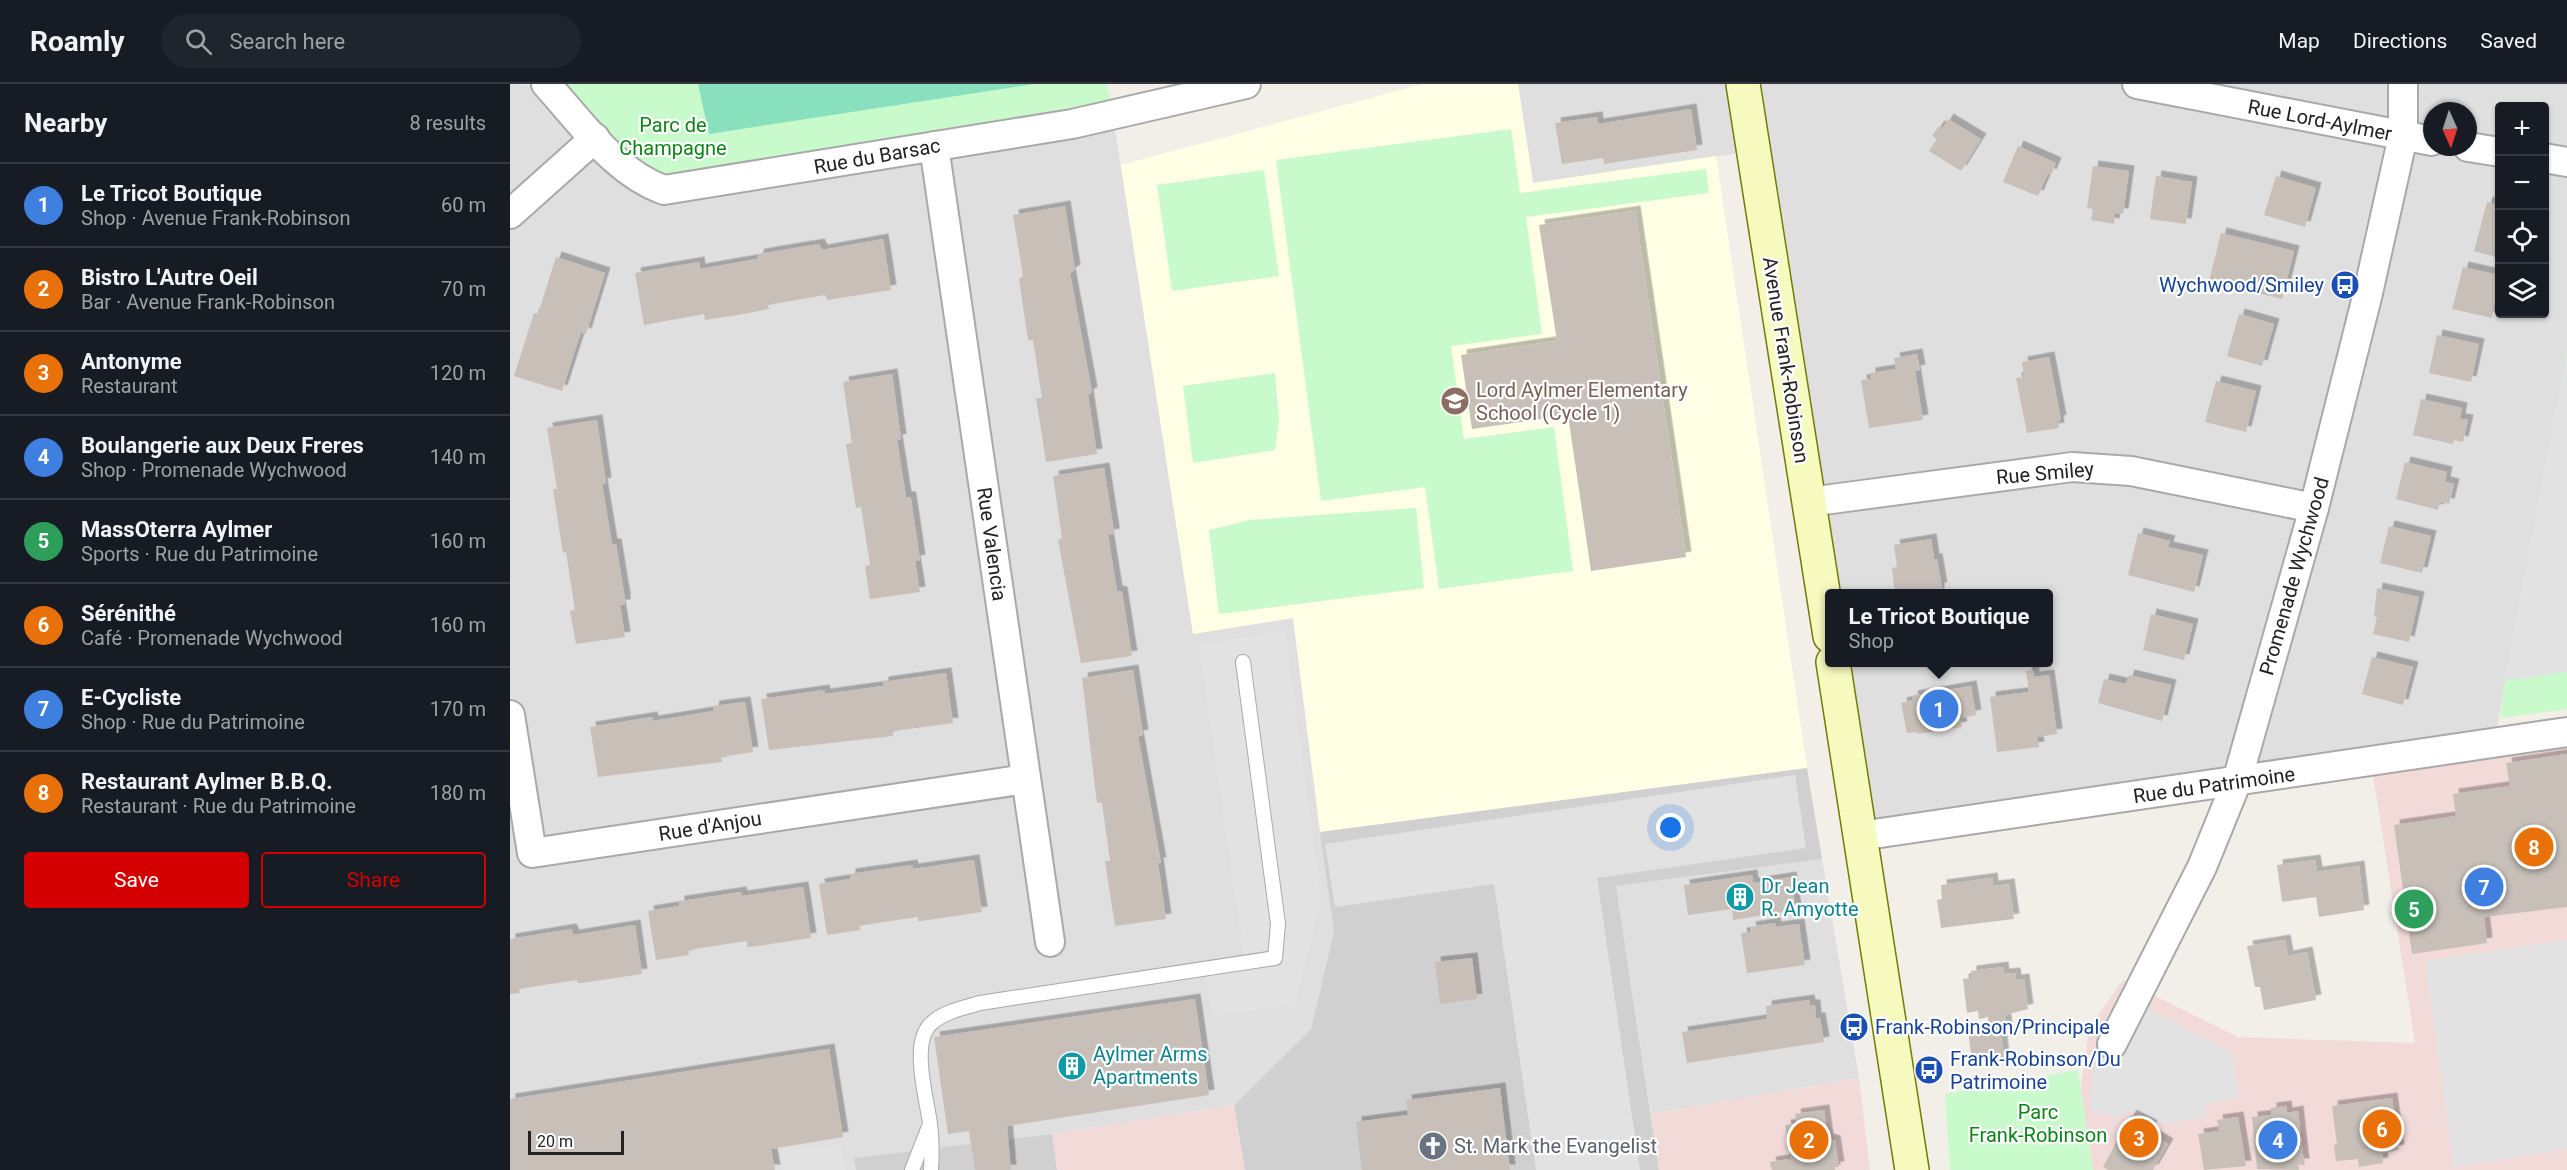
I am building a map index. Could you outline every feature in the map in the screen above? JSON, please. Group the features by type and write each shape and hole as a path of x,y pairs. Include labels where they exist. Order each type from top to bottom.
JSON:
{"main road":[{"name":"Avenue Frank-Robinson","path":"1743,84 1825,604"},
{"path":"1834,667 1912,1170"}],"street":[{"name":"Rue du Barsac","path":"546,84 628,172 645,183 664,190 1113,116 1246,84"},
{"name":"Rue Lord-Aylmer","path":"2137,84 2423,139"},
{"name":"Promenade Wychwood","path":"2112,1044 2202,867 2236,781 2314,508 2368,293 2403,136 2403,84"},
{"path":"510,214 595,138"},
{"name":"Rue Valencia","path":"934,146 1050,942"},
{"path":"2477,148 2495,151"},
{"path":"2549,159 2567,162"},
{"name":"Rue Smiley","path":"1809,502 2072,467 2131,471 2314,508"},
{"name":"Rue d'Anjou","path":"510,715 532,853 1026,779"},
{"name":"Rue du Patrimoine","path":"1860,836 2567,732"}],"lane":[{"path":"931,1170 930,1124 921,1072 921,1046 930,1023 950,1012 980,1003 1275,958 1278,924 1243,662"},
{"path":"912,1170 930,1124"}],"shaded area":[{"path":"510,84 1113,116 1193,634 1293,618 1334,931 1311,1029 1234,1105 1052,1134 854,1158 856,1170 510,1170"},
{"name":"Lord Aylmer Elementary School (Cycle 1)","path":"1423,84 1518,84 1533,183 1716,156 1807,768 1320,832 1293,618 1193,634 1121,165"},
{"path":"1518,84 2567,84 2567,352 2494,743 1860,836 1834,667 2053,667 2053,589 1829,589 1754,151 1533,183"},
{"path":"2567,352 2567,672 2505,681"},
{"path":"1285,631 1321,897 1295,1006 1212,1015 1205,969 1245,963 1199,644"},
{"path":"2567,745 2567,1170 2093,1170 2080,1090 2090,1026 2123,980 2238,1037 2415,1043 2372,768"},
{"path":"1807,768 1822,859 1616,886 1659,1170 1245,1170 1234,1105 1311,1029 1334,931 1320,832"},
{"path":"1795,775 1806,848 1597,878 1640,1170 1536,1170 1494,884 1335,907 1325,844"},
{"path":"1822,859 1859,1078 1651,1114 1616,886"},
{"path":"2567,940 2567,1149 2454,1167 2425,961"},
{"path":"2125,996 2232,1052 2239,1098 2206,1104 2206,1117 2163,1124 2129,1110 2120,1118 2090,1110 2097,1036"},
{"path":"1859,1078 1870,1170 1659,1170 1651,1114"},
{"path":"1234,1105 1245,1170 1057,1170 1052,1134"},
{"path":"1052,1134 1057,1170 856,1170 854,1158"},
{"path":"841,1143 845,1170 783,1170 781,1152"}],"green space":[{"name":"Parc de Champagne","path":"546,84 1107,84 1113,116 664,190"},
{"path":"698,84 1034,84 709,134"},
{"path":"1511,129 1520,193 1706,169 1709,193 1526,217 1542,334 1451,346 1464,439 1554,427 1573,571 1439,589 1425,487 1321,501 1276,160"},
{"path":"1264,170 1279,276 1172,291 1157,185"},
{"path":"2567,352 2567,709 2500,718 2505,681"},
{"path":"1275,373 1279,421 1275,450 1193,463 1183,386"},
{"path":"1416,508 1424,588 1219,614 1209,530 1250,520"},
{"name":"Parc Frank-Robinson","path":"2078,1070 2093,1170 1950,1170 1945,1094"}],"building":[{"path":"1691,109 1697,150 1604,164 1603,158 1562,164 1555,123 1597,117 1598,124"},
{"path":"1948,119 1981,139 1961,171 1929,151 1937,139 1932,136 1939,126 1943,128"},
{"path":"2018,146 2056,163 2051,175 2048,173 2038,196 2003,182"},
{"path":"2093,166 2129,171 2123,214 2115,213 2114,224 2091,220 2093,209 2087,208"},
{"path":"2156,176 2192,182 2186,224 2150,219"},
{"path":"2276,176 2316,188 2305,227 2264,215"},
{"path":"2487,202 2495,204 2495,257 2474,251"},
{"path":"1065,206 1075,270 1070,273 1092,392 1088,395 1097,454 1046,462 1036,398 1042,398 1033,340 1028,340 1019,279 1023,276 1013,215"},
{"path":"1635,211 1686,557 1591,571 1568,415 1472,429 1461,355 1557,341 1539,225"},
{"path":"2221,233 2294,251 2282,299 2209,281"},
{"path":"883,239 891,290 827,300 825,295 768,305 769,309 737,315 705,320 704,314 644,325 635,273 699,262 700,269 757,259 759,254 819,244 822,250"},
{"path":"556,257 605,273 586,334 581,332 562,391 514,376 534,313 538,314"},
{"path":"2463,267 2495,274 2492,318 2452,309"},
{"path":"2239,314 2274,324 2262,366 2227,356"},
{"path":"2437,335 2479,344 2471,382 2429,373"},
{"path":"1917,354 1920,370 1915,371 1923,420 1869,428 1861,380 1870,379 1870,373 1896,369 1894,358"},
{"path":"2049,357 2061,420 2058,421 2059,428 2027,433 2016,378 2024,377 2022,362"},
{"path":"892,374 901,439 897,440 906,497 911,499 920,560 915,561 920,592 870,599 865,566 870,565 861,507 856,508 846,444 852,443 843,382"},
{"path":"2216,381 2256,391 2246,432 2205,422"},
{"path":"2421,399 2462,408 2460,419 2468,420 2463,442 2454,440 2453,444 2413,435"},
{"path":"597,420 606,483 602,484 612,544 616,544 625,599 625,605 620,605 625,637 576,644 570,611 575,610 566,552 563,553 558,522 553,489 557,489 547,428"},
{"path":"2405,462 2447,472 2445,482 2454,484 2449,504 2440,502 2438,510 2396,499"},
{"path":"1104,468 1114,532 1108,535 1117,591 1122,592 1132,656 1081,663 1058,540 1062,538 1053,476"},
{"path":"2389,526 2431,536 2422,573 2380,563"},
{"path":"2138,533 2170,541 2168,547 2203,555 2194,592 2128,575"},
{"path":"1931,539 1942,588 1894,589 1892,568 1897,567 1894,545"},
{"path":"2377,588 2419,597 2409,642 2373,634 2377,617 2374,616"},
{"path":"2151,614 2193,624 2184,660 2143,650"},
{"path":"2372,657 2413,667 2403,705 2362,694"},
{"path":"1133,670 1143,735 1138,736 1161,863 1158,863 1166,919 1115,926 1105,861 1110,861 1102,803 1097,803 1082,678"},
{"path":"2033,670 2034,677 2049,675 2057,734 2037,737 2039,747 1997,752 1990,697 2029,692 2026,671"},
{"path":"946,673 953,723 893,731 893,736 769,750 761,699 824,690 825,694 883,686 883,682"},
{"path":"2129,675 2171,685 2162,721 2098,703 2104,679 2126,684"},
{"path":"1971,686 1976,715 1960,718 1962,727 1917,734 1917,732 1907,733 1901,703 1913,700 1912,696"},
{"path":"745,702 753,752 721,757 722,762 598,777 590,727 652,717 653,721 713,711 714,706"},
{"path":"2567,754 2567,907 2484,917 2487,943 2412,954 2394,825 2456,816 2453,794 2510,786 2506,763"},
{"path":"974,860 982,912 921,921 918,921 918,917 890,921 859,926 860,930 827,935 819,884 850,879 850,874 912,865 913,869"},
{"path":"2315,860 2317,872 2359,866 2364,910 2319,917 2316,897 2282,902 2277,865"},
{"name":"Dr Jean R. Amyotte","path":"1752,875 1753,883 1791,877 1796,910 1733,920 1732,909 1688,915 1684,885"},
{"path":"1992,878 1993,886 2009,884 2014,919 1941,928 1937,900 1942,899 1941,885"},
{"path":"803,887 811,938 750,947 747,947 747,941 688,950 689,955 656,960 648,911 679,906 679,901 741,892 742,896"},
{"path":"1775,923 1776,927 1799,924 1805,965 1747,973 1741,933 1751,932 1750,927"},
{"path":"635,925 642,974 581,983 577,980 550,984 519,989 520,993 510,994 510,939 571,929 574,935"},
{"path":"2285,940 2288,956 2307,952 2316,1000 2264,1010 2260,987 2255,987 2247,946"},
{"path":"1472,958 1477,999 1440,1004 1435,962"},
{"path":"2003,967 2004,974 2015,973 2016,980 2024,979 2028,1009 2005,1015 2008,1034 2001,1035 2004,1057 1972,1061 1968,1030 1989,1027 1988,1017 1979,1019 1978,1011 1967,1013 1963,979 1971,978 1971,971"},
{"name":"Aylmer Arms Apartments","path":"1195,999 1209,1095 1007,1126 1011,1170 975,1170 969,1131 948,1134 934,1037"},
{"path":"1809,1000 1810,1005 1815,1005 1816,1018 1820,1018 1824,1042 1687,1063 1682,1032 1767,1019 1766,1006"},
{"path":"829,1049 843,1137 771,1149 775,1170 510,1170 510,1099"},
{"name":"St. Mark the Evangelist","path":"1500,1088 1510,1170 1362,1170 1356,1122 1408,1115 1406,1100"},
{"path":"2392,1098 2399,1150 2382,1153 2383,1163 2359,1167 2358,1159 2336,1161 2334,1145 2337,1144 2332,1106"},
{"path":"2286,1106 2287,1113 2298,1111 2304,1164 2298,1164 2299,1170 2257,1169 2252,1117 2271,1115 2271,1108"},
{"path":"1824,1110 1828,1139 1835,1141 1839,1167 1835,1167 1835,1170 1772,1170 1770,1162 1791,1159 1785,1125 1797,1124 1795,1114"},
{"path":"2131,1115 2152,1126 2148,1132 2168,1144 2153,1170 2109,1170 2103,1167"},
{"path":"2238,1117 2246,1166 2204,1170 2198,1134 2219,1131 2217,1120"}],"place":[{"name":"Wychwood/Smiley","path":"2345,285"},
{"name":"Lord Aylmer Elementary School (Cycle 1)","path":"1455,401"},
{"name":"Le Tricot Boutique","path":"1939,709"},
{"name":"Restaurant Aylmer B.B.Q.","path":"2534,847"},
{"name":"E-Cycliste","path":"2484,887"},
{"name":"Dr Jean R. Amyotte","path":"1740,897"},
{"name":"MassOterra Aylmer","path":"2414,909"},
{"name":"Frank-Robinson/Principale","path":"1854,1027"},
{"name":"Aylmer Arms Apartments","path":"1072,1066"},
{"name":"Frank-Robinson/Du Patrimoine","path":"1929,1070"},
{"name":"Sérénithé","path":"2382,1129"},
{"name":"Antonyme","path":"2139,1138"},
{"name":"Bistro L'Autre Oeil","path":"1809,1140"},
{"name":"Boulangerie aux Deux Freres","path":"2278,1140"},
{"name":"St. Mark the Evangelist","path":"1433,1146"}]}
